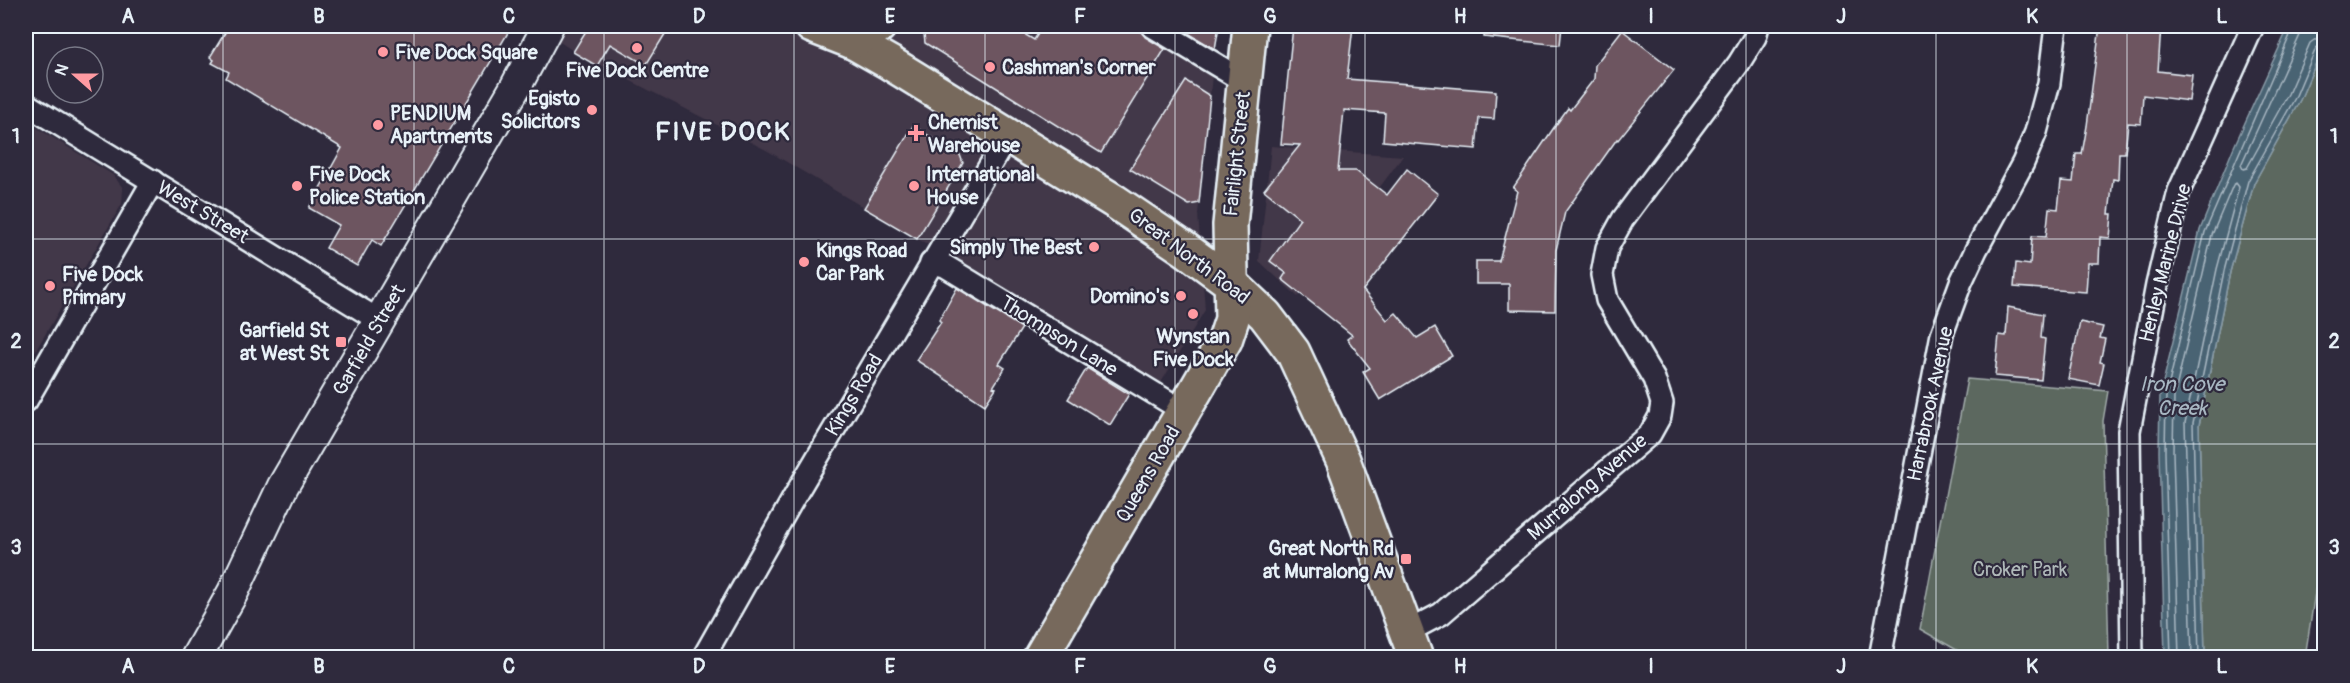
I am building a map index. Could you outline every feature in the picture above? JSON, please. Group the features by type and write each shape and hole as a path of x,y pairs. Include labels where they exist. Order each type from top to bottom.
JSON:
{"main road":[{"name":"Great North Road","path":"812,26 855,30 890,63 1123,207 1231,283 1272,324 1293,352 1314,393 1343,460 1412,645"},
{"name":"Fairlight Street","path":"1231,283 1230,225 1251,26"},
{"name":"Queens Road","path":"1040,657 1225,340 1232,319 1231,283"}],"street":[{"name":"Garfield Street","path":"195,657 233,592 283,486 516,86 548,26"},
{"path":"1152,26 1245,82"},
{"name":"Murralong Avenue","path":"1412,645 1441,614 1650,435 1660,416 1662,403 1654,379 1607,300 1602,275 1607,248 1623,219 1739,63 1755,37 1758,26"},
{"name":"Harrabrook Avenue","path":"1880,657 1942,334 1961,282 2023,163 2036,132 2049,83 2056,26"},
{"name":"Henley Marine Drive","path":"2132,657 2129,431 2137,383 2179,191 2253,26"},
{"name":"West Street","path":"26,104 380,321"},
{"name":"Kings Road","path":"703,657 931,263 1008,135"},
{"path":"26,401 153,181"},
{"name":"Thompson Lane","path":"931,263 945,266 1185,412"}],"shaded area":[{"path":"535,26 1217,26 1198,214 1205,310 1159,386 960,260 917,239 768,151 578,54"},
{"name":"Five Dock Primary","path":"26,121 113,175 123,188 122,204 26,367"},
{"path":"1271,146 1403,156 1298,297 1259,261"}],"green space":[{"path":"2324,44 2324,553 2321,554 2305,657 2205,658 2199,425 2230,272 2254,183 2300,100"},
{"name":"Croker Park","path":"1967,379 2108,391 2103,421 2109,657 1969,657 1920,629"}],"water":[{"name":"Iron Cove Creek","path":"2289,26 2324,26 2324,44 2300,100 2254,183 2230,272 2199,425 2205,657 2165,657 2159,452 2160,395 2200,230 2233,149"}],"building":[{"name":"PENDIUM Apartments","path":"229,26 512,26 381,246 372,240 357,266 326,248 339,225 309,208 342,148 226,78 229,72 212,63 214,60 210,57"},
{"name":"Five Dock Centre","path":"589,26 670,26 646,65 610,44 597,66 573,52"},
{"path":"937,26 1011,26 1034,40 1043,26 1139,26 1145,37 1165,49 1101,153 925,43 924,34"},
{"path":"1176,26 1219,26 1215,49"},
{"path":"1293,26 1353,26 1347,79 1496,91 1494,119 1479,118 1476,149 1383,141 1385,113 1344,110 1338,171 1356,171 1387,195 1407,169 1438,194 1363,290 1387,320 1396,313 1417,338 1435,327 1452,356 1380,400 1363,372 1370,368 1347,339 1352,335 1282,279 1286,273 1270,261 1300,219 1264,190 1300,145 1281,144"},
{"path":"1484,26 1562,26 1560,45 1484,37"},
{"path":"2100,26 2161,26 2158,71 2192,75 2189,101 2143,95 2141,124 2128,123 2125,153 2119,153 2118,180 2113,179 2109,214 2112,214 2110,238 2100,237 2099,263 2088,263 2086,292 2014,287 2016,263 2030,265 2032,236 2046,237 2049,208 2058,209 2061,181 2073,182 2076,154 2082,154 2087,126"},
{"path":"1622,30 1674,70 1617,139 1565,212 1556,250 1555,311 1509,310 1509,284 1476,284 1476,261 1499,261 1517,191 1513,188 1568,108 1570,110 1594,79 1595,65"},
{"path":"1186,81 1210,96 1199,203 1189,205 1130,169"},
{"name":"International House","path":"913,126 960,155 963,163 917,239 864,208"},
{"path":"957,288 1022,328 999,364 1005,368 985,405 916,360 941,322 939,320"},
{"path":"2008,307 2043,314 2041,338 2045,339 2041,380 1995,376 1999,335 2006,336"},
{"path":"2080,322 2103,327 2100,338 2105,339 2100,362 2104,363 2099,385 2068,379"},
{"path":"1087,368 1129,394 1110,425 1068,399"}],"place":[{"name":"Five Dock Centre","path":"637,48"},
{"name":"Five Dock Square","path":"383,52"},
{"name":"Cashman's Corner","path":"990,67"},
{"name":"Egisto Solicitors","path":"592,110"},
{"name":"PENDIUM Apartments","path":"378,125"},
{"name":"Chemist Warehouse","path":"916,133"},
{"name":"Five Dock Police Station","path":"297,186"},
{"name":"International House","path":"914,186"},
{"name":"Simply The Best","path":"1094,247"},
{"name":"Kings Road Car Park","path":"804,262"},
{"name":"Five Dock Primary","path":"50,286"},
{"name":"Domino's","path":"1181,296"},
{"name":"Wynstan Five Dock","path":"1193,314"},
{"name":"Garfield St at West St","path":"341,342"},
{"name":"Great North Rd at Murralong Av","path":"1406,559"}],"district":[{"name":"FIVE DOCK","path":"723,132"}]}
